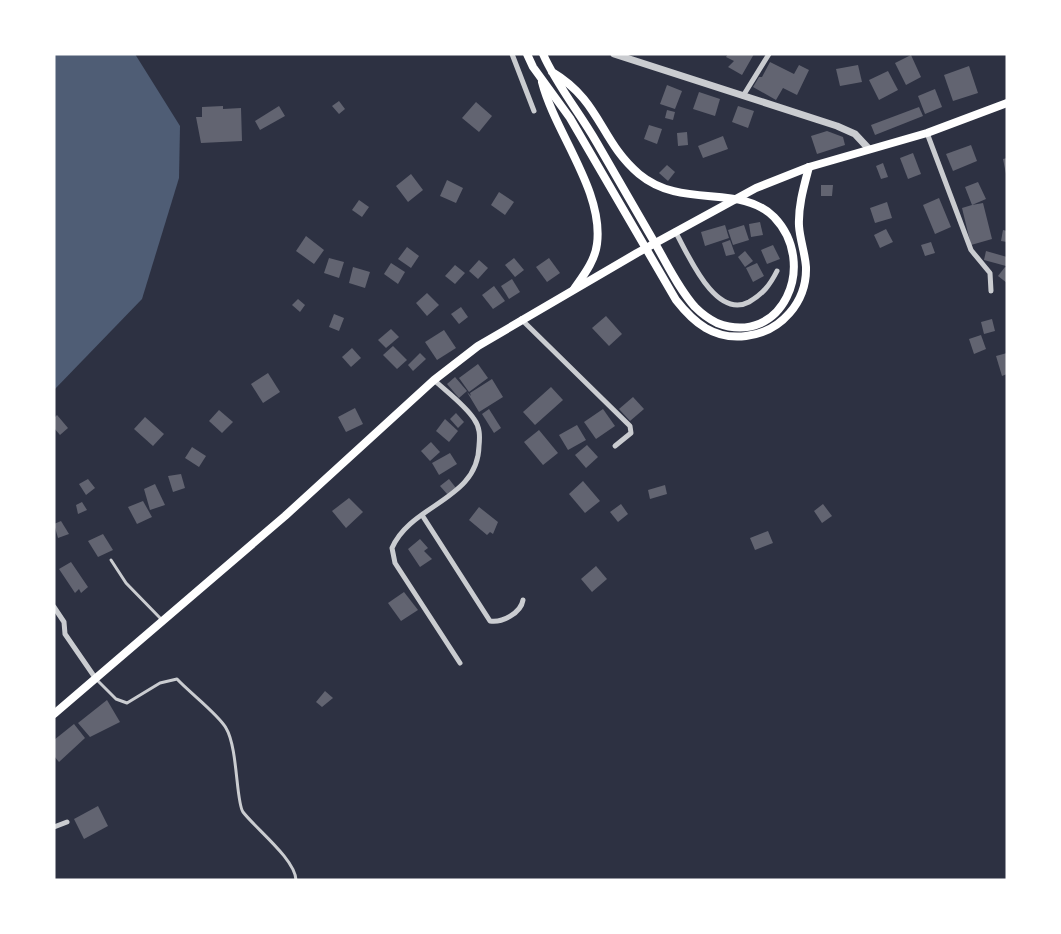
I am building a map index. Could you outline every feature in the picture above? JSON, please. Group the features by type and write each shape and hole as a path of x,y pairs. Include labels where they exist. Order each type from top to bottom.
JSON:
{"main road":[{"path":"528,54 541,79 556,124 576,163 594,207 597,245 589,267 574,289"},
{"path":"543,54 552,72 579,112 663,257 696,308 716,322 738,326 761,322 781,307 792,289 795,266 784,231 772,215 734,198 686,195 663,190 637,173 613,145 584,96 552,72"},
{"path":"541,79 570,118 676,300 694,320 712,333 739,337 766,332 789,314 802,293 806,265 799,214 809,167"},
{"path":"54,714 97,680 285,516 434,380 478,346 734,198 809,167 927,133 1007,103"}],"street":[{"path":"512,54 534,111"},
{"path":"614,54 837,126 855,134 869,148"},
{"path":"743,96 769,54"},
{"path":"927,133 971,250 990,273 991,291"},
{"path":"675,231 711,291 722,301 744,305 759,296 769,286 777,271"},
{"path":"521,320 630,426 631,433 628,438 615,446"},
{"path":"434,380 476,422 479,429 477,460 466,483 422,515 396,540 392,548 393,556 460,663"},
{"path":"422,515 490,621 501,621 517,611 523,600"},
{"path":"54,607 64,622 65,634 97,680"},
{"path":"54,827 67,822"}],"lane":[{"path":"111,560 126,584 164,621"},
{"path":"97,680 116,699 128,703 159,683 177,679 226,727 237,763 241,810 287,861 296,873 296,880"}],"water":[{"path":"54,54 135,54 180,126 179,178 142,299 54,390"}],"building":[{"path":"728,54 754,54 742,75 728,67 734,61 726,57"},
{"path":"911,55 921,77 906,85 895,63"},
{"path":"770,62 794,74 799,65 809,70 797,95 783,88 776,100 753,87 759,77 762,77"},
{"path":"858,65 862,82 840,86 836,69"},
{"path":"969,66 978,93 953,101 944,75"},
{"path":"888,71 898,90 879,100 869,80"},
{"path":"667,85 682,91 675,109 660,104"},
{"path":"935,89 942,107 925,114 918,96"},
{"path":"699,92 720,99 715,116 693,109"},
{"path":"339,101 345,109 339,114 332,106"},
{"path":"476,102 492,116 479,132 462,118"},
{"path":"223,106 223,109 241,108 242,141 201,143 196,117 202,117 202,107"},
{"path":"279,106 285,116 260,130 255,121"},
{"path":"738,106 754,111 748,128 732,122"},
{"path":"919,107 923,116 875,135 871,125"},
{"path":"667,110 675,112 673,120 665,118"},
{"path":"649,125 662,129 657,144 644,139"},
{"path":"827,131 843,137 845,145 817,154 811,136"},
{"path":"687,132 688,145 678,146 677,133"},
{"path":"723,136 728,149 703,158 698,146"},
{"path":"971,145 977,161 953,171 946,154"},
{"path":"913,153 921,174 908,179 900,158"},
{"path":"1007,158 1007,174 1006,174 1003,159"},
{"path":"883,163 888,177 881,179 876,166"},
{"path":"667,165 675,172 668,181 659,173"},
{"path":"411,174 423,190 408,202 396,186"},
{"path":"447,180 463,188 456,203 440,196"},
{"path":"978,182 986,199 972,205 965,187"},
{"path":"821,185 833,185 832,196 821,196"},
{"path":"499,192 514,202 505,215 491,205"},
{"path":"939,198 951,227 935,234 923,205"},
{"path":"359,200 369,207 362,217 352,210"},
{"path":"887,202 892,218 875,223 870,208"},
{"path":"983,203 992,239 971,245 962,208"},
{"path":"760,222 763,235 751,237 749,224"},
{"path":"725,225 729,238 705,246 701,232"},
{"path":"744,225 749,240 733,245 728,230"},
{"path":"886,229 893,242 880,248 874,235"},
{"path":"1003,230 1007,231 1007,242 1001,241"},
{"path":"306,236 324,250 314,264 296,251"},
{"path":"730,240 735,254 726,256 722,243"},
{"path":"931,242 935,253 925,256 921,245"},
{"path":"773,245 780,259 767,264 761,250"},
{"path":"407,247 419,256 411,268 398,259"},
{"path":"745,251 753,261 745,267 738,257"},
{"path":"986,251 1007,257 1006,266 984,260"},
{"path":"329,258 344,262 339,278 324,273"},
{"path":"514,258 524,270 515,277 505,265"},
{"path":"549,258 560,273 547,282 536,267"},
{"path":"479,260 488,268 478,279 469,271"},
{"path":"391,263 405,272 398,284 384,274"},
{"path":"757,263 764,276 753,282 746,268"},
{"path":"455,265 465,273 455,284 445,276"},
{"path":"353,267 370,272 365,288 349,283"},
{"path":"1005,267 1007,268 1007,283 998,276"},
{"path":"512,279 520,292 509,299 501,286"},
{"path":"494,286 505,301 493,309 482,295"},
{"path":"427,293 439,305 427,316 416,303"},
{"path":"298,299 305,305 300,312 292,305"},
{"path":"461,307 468,317 459,324 451,314"},
{"path":"334,314 344,318 339,331 329,327"},
{"path":"606,316 622,334 609,346 592,328"},
{"path":"992,319 995,331 984,334 981,322"},
{"path":"391,329 399,337 386,348 378,340"},
{"path":"444,330 456,348 437,360 425,342"},
{"path":"981,335 986,349 974,354 969,339"},
{"path":"393,346 407,360 397,369 383,355"},
{"path":"352,348 361,358 351,367 342,357"},
{"path":"420,353 426,359 413,371 408,365"},
{"path":"1007,353 1007,374 1002,376 996,356"},
{"path":"478,364 488,378 469,392 459,378"},
{"path":"268,373 280,392 263,403 251,384"},
{"path":"455,377 467,391 459,398 447,384"},
{"path":"492,379 503,397 479,412 467,392 471,396 470,393"},
{"path":"551,387 563,400 535,425 523,412"},
{"path":"633,397 644,409 630,421 619,409"},
{"path":"355,408 363,424 346,432 338,417"},
{"path":"489,409 501,428 494,433 482,414"},
{"path":"603,409 615,426 596,439 584,422"},
{"path":"219,410 233,422 222,433 209,421"},
{"path":"456,413 464,422 458,428 450,419"},
{"path":"57,415 68,428 60,435 54,428 54,418"},
{"path":"145,417 164,434 153,446 134,429"},
{"path":"445,419 458,431 449,442 436,431"},
{"path":"577,425 586,440 568,450 559,435"},
{"path":"539,430 558,453 543,465 524,442"},
{"path":"431,442 440,452 430,461 421,451"},
{"path":"587,445 598,457 586,468 575,455"},
{"path":"192,447 206,456 199,467 185,458"},
{"path":"450,453 457,464 439,475 432,463"},
{"path":"181,474 185,488 173,492 168,476"},
{"path":"88,479 95,488 86,495 79,484"},
{"path":"449,479 456,488 448,495 440,486"},
{"path":"583,481 600,501 585,513 569,494"},
{"path":"155,484 165,505 150,510 144,489"},
{"path":"665,485 667,494 650,499 648,490"},
{"path":"349,498 363,512 346,528 332,511"},
{"path":"143,501 152,517 137,524 128,507"},
{"path":"82,502 87,510 78,514 76,505"},
{"path":"621,504 628,514 618,522 610,512"},
{"path":"823,504 832,516 822,523 814,511"},
{"path":"479,507 498,522 493,534 490,532 487,535 469,520"},
{"path":"61,521 69,534 58,538 54,524"},
{"path":"768,531 773,543 755,550 750,538"},
{"path":"103,534 113,550 98,557 88,541"},
{"path":"420,539 428,548 424,551 432,559 420,567 408,549"},
{"path":"71,562 88,587 81,593 79,589 75,593 59,569"},
{"path":"596,566 607,579 592,592 581,579"},
{"path":"404,592 418,610 401,621 388,603"},
{"path":"325,691 333,698 322,707 316,702"},
{"path":"107,700 120,722 90,737 78,723"},
{"path":"74,724 85,738 59,762 54,756 54,740"},
{"path":"98,806 108,826 84,839 74,819"}]}
